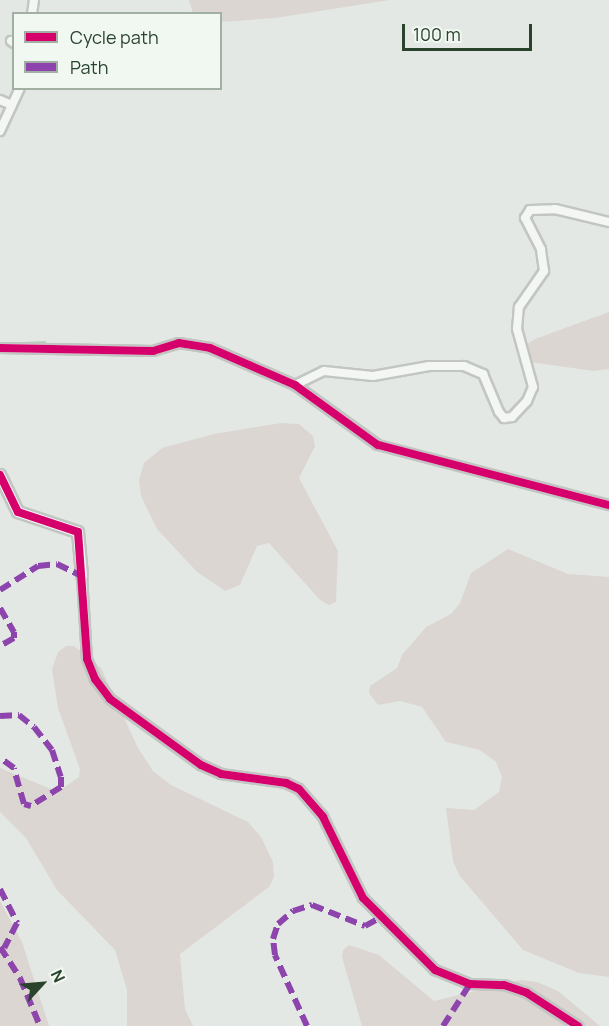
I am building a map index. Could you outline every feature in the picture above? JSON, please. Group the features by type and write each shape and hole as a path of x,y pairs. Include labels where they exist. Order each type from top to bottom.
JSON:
{"street":[{"path":"0,131 19,90"},
{"path":"0,100 12,105"},
{"path":"295,385 324,371 373,376 429,366 464,366 483,374 499,412 504,418 512,417 527,401 533,387 517,316 544,271 541,249 525,218 530,210 555,209 609,222"},
{"path":"0,348 153,351 169,344 189,344 223,353 295,385 378,445 609,505"},
{"path":"0,476 18,512 78,531 87,659 95,679 110,699 201,765 221,774 286,783 299,789 323,817 363,898 435,970 470,984 504,985 527,993 579,1026"}],"shaded area":[{"path":"189,0 390,0 275,18 222,22 222,12 193,12"},
{"path":"609,312 609,369 594,371 522,361 524,346 535,339"},
{"path":"281,423 299,424 313,436 315,446 299,478 338,551 336,602 329,605 320,600 269,543 257,546 240,585 225,591 197,572 157,529 141,496 139,480 144,463 162,448 214,434"},
{"path":"508,549 568,574 609,577 609,977 579,973 523,950 459,875 453,861 446,808 474,810 499,792 502,777 496,762 480,750 446,742 422,707 400,701 378,705 369,693 370,686 397,668 402,655 426,627 451,614 460,603 471,573"},
{"path":"66,646 74,646 101,668 138,748 153,771 171,785 248,822 261,837 273,862 274,877 269,887 180,954 185,1009 193,1026 127,1026 127,990 115,950 57,890 26,838 0,812 0,768 51,789 62,789 79,777 80,769 58,708 52,669 58,652"},
{"path":"0,901 22,942 49,1026 0,1026"},
{"path":"349,945 379,955 434,1001 521,980 537,982 558,991 600,1026 362,1026 342,957 343,950"}],"waterway":[{"path":"0,344 45,342"}],"marked path":[{"path":"0,590 38,566 57,564 82,576"},
{"path":"0,608 14,632 14,638 0,646"},
{"path":"0,716 19,715 34,727 52,750 61,777 61,787 31,806 24,804 14,768 0,758"},
{"path":"0,889 17,923 4,948"},
{"path":"307,1026 275,955 273,939 278,924 293,911 312,905 365,926 381,917"},
{"path":"0,947 20,978 40,1026"},
{"path":"443,1026 470,984"}],"cycle path":[{"path":"0,348 153,351 179,343 210,348 295,385 378,445 609,505"},
{"path":"0,475 18,512 78,532 87,659 95,679 110,699 201,765 221,774 286,783 299,789 323,817 363,898 435,970 470,984 504,985 527,993 578,1026"}]}
